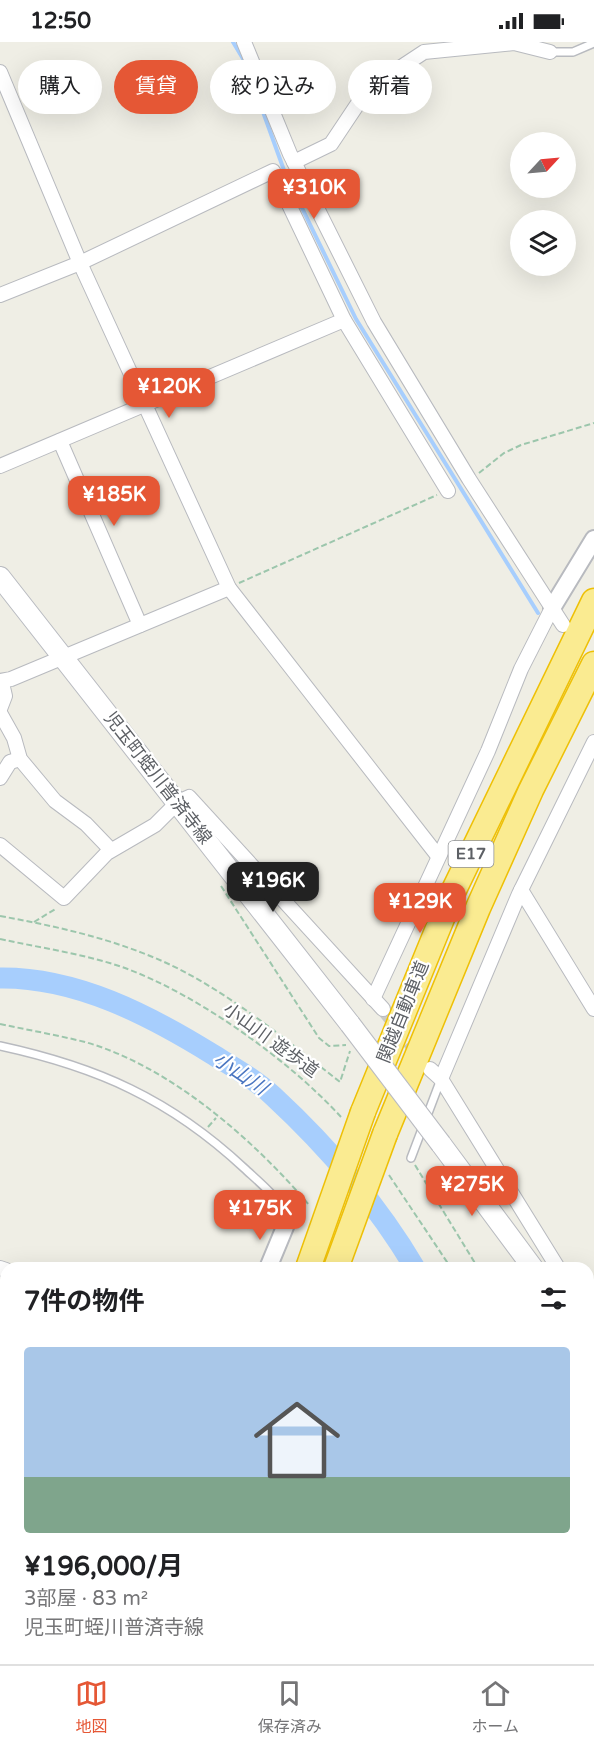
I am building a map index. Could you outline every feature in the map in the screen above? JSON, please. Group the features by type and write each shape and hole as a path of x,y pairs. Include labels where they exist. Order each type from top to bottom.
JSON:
{"highway":[{"name":"関越自動車道","path":"310,1262 354,1117 452,894 594,601"},
{"name":"関越自動車道","path":"338,1262 385,1134 478,908 531,790 594,664"}],"main road":[{"name":"児玉町蛭川普済寺線","path":"0,577 350,1024 529,1262"}],"street":[{"path":"244,42 294,162 374,322 469,479 563,625"},
{"path":"294,162 332,144 359,102 377,83 428,47 514,43 527,44 550,52"},
{"path":"0,72 80,263 229,588 438,856"},
{"path":"0,295 80,263 273,171 344,320 448,491"},
{"path":"0,466 344,320"},
{"path":"60,441 140,625"},
{"path":"0,845 64,898 111,850 155,825 178,802 189,797 378,1004 438,856 488,751 521,669 552,608 594,539"},
{"path":"111,850 86,824 55,801 20,759 14,738 0,711 5,696 1,682 229,588"},
{"path":"441,1079 520,890 594,742"},
{"path":"0,777 10,762 20,759"},
{"path":"520,890 594,1009"},
{"path":"430,1069 441,1079 554,1262"},
{"path":"270,1262 285,1227"}],"lane":[{"path":"550,52 573,52 594,44"},
{"path":"0,1046 82,1067 137,1091 163,1106 226,1152 257,1180 284,1209 287,1216 285,1227"},
{"path":"411,1158 441,1079"}],"path":[{"path":"469,479 486,470 504,453 522,445 594,423"},
{"path":"229,588 448,491"},
{"path":"0,916 78,931 179,969 233,1002 340,1083 352,1045 329,1046 319,1038 218,881"},
{"path":"34,922 57,908 64,898"},
{"name":"小山川 遊歩道","path":"0,939 125,968 186,998 293,1071 354,1117"},
{"path":"212,1122 217,1117"},
{"path":"411,1158 474,1262"},
{"path":"386,1171 446,1262"}],"waterway":[{"path":"233,42 245,62 285,173 356,319 538,613"},
{"name":"小山川","path":"0,978 28,979 56,984 111,1001 188,1039 251,1079 293,1115 332,1156 368,1199 411,1262"}],"tunnel":[{"path":"383,1009 421,1057"}]}
